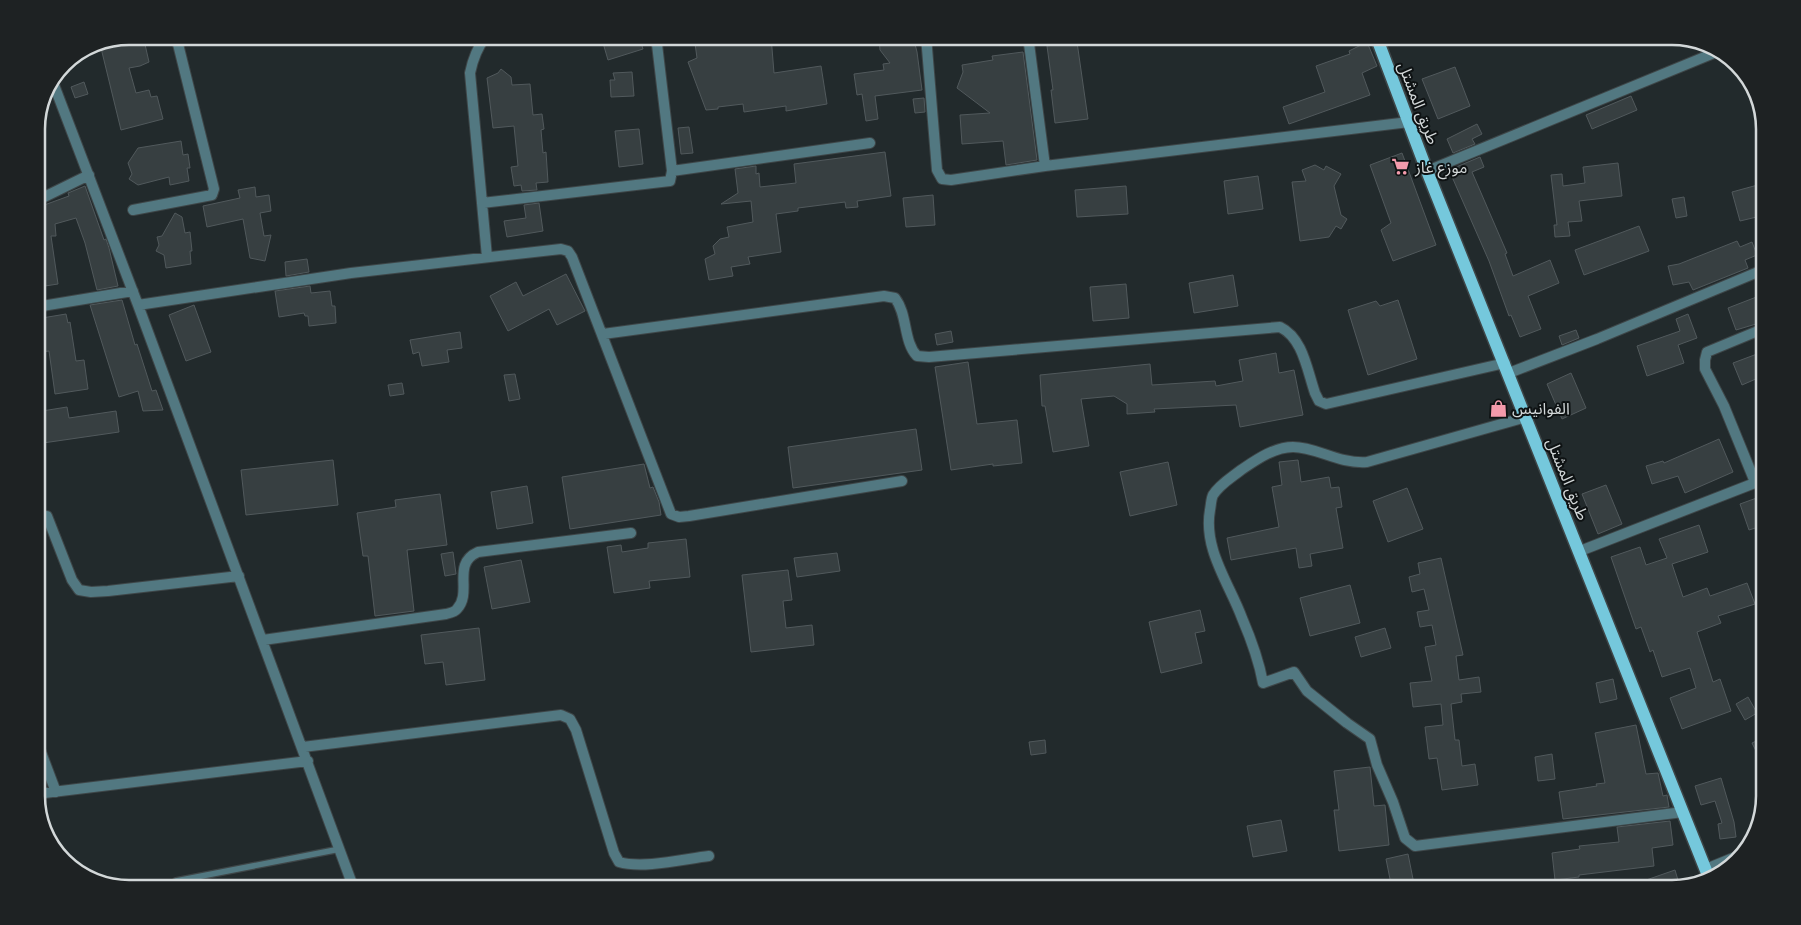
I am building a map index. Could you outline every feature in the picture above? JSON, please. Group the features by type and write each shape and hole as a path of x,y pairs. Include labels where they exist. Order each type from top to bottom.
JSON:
{"main road":[{"name":"طريق المشتل","path":"1379,45 1426,171 1507,368 1708,872"}],"street":[{"path":"133,210 212,195 214,189 178,45"},
{"path":"480,45 473,56 470,72 487,257"},
{"path":"482,203 670,181 672,171 657,45"},
{"path":"927,45 937,170 942,179 951,180 1045,166 1409,122"},
{"path":"1029,45 1045,166"},
{"path":"1426,171 1710,55"},
{"path":"56,89 133,291 340,849 354,880"},
{"path":"672,171 870,143"},
{"path":"45,197 89,175"},
{"path":"138,305 351,273 555,249 568,251 572,256 603,334 671,514 679,517 689,516 902,481"},
{"path":"603,334 884,296 895,298 901,306 911,349 917,356 929,357 1280,327 1289,331 1297,341 1315,393 1319,401 1326,404 1507,368 1597,339 1756,273"},
{"path":"45,306 133,291"},
{"path":"1756,332 1707,352 1705,369 1756,472"},
{"path":"1526,417 1367,462 1353,463 1307,449 1293,447 1276,450 1223,482 1212,497 1209,516 1211,540 1218,565 1242,617 1259,663 1263,683 1294,672 1307,691 1370,739 1377,765 1393,802 1405,838 1415,846 1683,812"},
{"path":"1580,551 1756,482"},
{"path":"47,516 72,580 79,590 108,592 239,576"},
{"path":"262,640 446,614 456,610 462,601 464,567 469,556 478,552 631,533"},
{"path":"303,748 561,715 570,719 576,730 614,853 620,862 629,865 709,856"},
{"path":"45,793 308,761"},
{"path":"45,763 56,792"}],"lane":[{"path":"181,880 340,849"}],"building":[{"path":"128,45 145,45 149,62 129,68 136,93 149,90 151,97 157,96 163,119 121,130 101,49"},
{"path":"604,45 642,45 643,49 608,60"},
{"path":"695,45 772,45 774,73 821,66 827,104 786,111 786,106 744,112 743,104 706,110 688,62 697,58"},
{"path":"880,45 915,45 922,90 875,96 878,119 866,121 862,94 857,95 854,74 884,70 883,64 890,63 880,50"},
{"path":"1077,45 1088,119 1055,123 1047,46"},
{"path":"1361,45 1368,45 1377,66 1362,73 1370,95 1289,124 1283,107 1325,92 1316,66 1350,54 1349,51"},
{"path":"1023,52 1037,160 1006,165 1003,141 962,144 960,115 990,113 957,88 963,72 962,65 993,60 992,56"},
{"path":"1455,67 1470,106 1438,119 1422,79"},
{"path":"501,69 511,77 512,85 530,84 533,115 542,114 544,129 541,130 543,153 546,152 548,182 536,183 537,190 522,191 521,185 514,186 511,167 518,166 514,126 493,128 487,78 498,73"},
{"path":"632,72 634,96 611,97 610,80 615,80 613,73"},
{"path":"84,82 88,94 75,98 71,87"},
{"path":"1631,96 1637,110 1592,129 1586,115"},
{"path":"924,98 925,112 915,113 913,99"},
{"path":"1477,124 1482,134 1472,139 1475,144 1453,153 1447,139"},
{"path":"689,127 693,153 681,154 678,128"},
{"path":"639,129 643,164 619,167 615,131"},
{"path":"181,141 183,155 188,154 190,168 187,168 189,181 170,185 169,177 138,185 129,179 132,174 128,163 138,148"},
{"path":"885,152 891,196 857,201 858,207 846,208 845,202 798,208 798,211 776,214 781,252 748,257 750,264 731,267 733,276 709,280 705,259 715,254 713,246 720,239 729,237 727,227 753,222 751,201 721,204 738,193 735,169 756,166 756,174 759,173 760,187 796,183 794,164"},
{"path":"1402,153 1436,245 1393,261 1381,230 1391,223 1370,165"},
{"path":"1480,157 1484,167 1472,172 1507,253 1505,254 1513,276 1550,260 1559,283 1528,296 1541,329 1520,337 1511,315 1509,316 1489,261 1449,170"},
{"path":"1618,163 1622,196 1579,201 1582,221 1568,222 1570,236 1555,237 1554,225 1557,225 1551,175 1562,174 1563,186 1585,183 1583,167"},
{"path":"1315,165 1324,170 1326,166 1341,174 1334,186 1341,215 1347,219 1341,229 1336,226 1329,237 1300,241 1292,182 1306,181 1302,170"},
{"path":"1258,176 1263,209 1228,214 1224,181"},
{"path":"1756,185 1756,217 1740,221 1732,192"},
{"path":"85,186 104,240 106,239 109,248 118,286 97,290 85,243 76,218 55,224 56,236 51,236 58,284 45,286 45,205 69,196 68,193"},
{"path":"1126,186 1128,214 1077,217 1075,190"},
{"path":"255,187 256,197 269,195 271,211 260,213 264,236 271,235 265,261 250,258 243,219 207,227 203,206 240,198 238,190"},
{"path":"933,195 935,225 906,227 903,198"},
{"path":"1684,197 1687,216 1676,218 1672,199"},
{"path":"539,203 543,231 507,237 504,221 526,218 524,205"},
{"path":"175,213 182,217 185,233 190,232 191,264 166,268 164,255 156,251 159,245 157,237 162,236"},
{"path":"1639,226 1649,251 1584,275 1575,250"},
{"path":"1737,241 1740,247 1752,242 1756,252 1756,255 1745,260 1748,268 1693,290 1689,282 1673,285 1668,266 1679,264"},
{"path":"307,259 309,272 286,276 285,262"},
{"path":"566,274 585,311 557,325 549,309 508,331 490,296 516,282 523,296"},
{"path":"1233,275 1238,306 1194,313 1189,283"},
{"path":"1126,284 1129,318 1093,321 1090,287"},
{"path":"310,286 311,293 330,291 332,306 335,306 336,323 309,326 308,316 305,316 304,313 279,317 275,291"},
{"path":"1756,297 1756,324 1736,330 1728,308"},
{"path":"122,300 135,345 137,344 152,391 156,390 163,410 143,411 138,391 119,397 90,305"},
{"path":"1398,300 1417,359 1368,375 1348,310 1376,301 1380,306"},
{"path":"194,305 211,352 186,361 169,315"},
{"path":"66,314 68,323 70,322 76,361 84,360 88,389 55,394 49,351 45,351 45,318"},
{"path":"1688,314 1697,338 1678,345 1684,363 1647,376 1637,346 1680,331 1676,319"},
{"path":"1576,330 1579,338 1562,345 1559,336"},
{"path":"951,331 953,342 937,345 935,334"},
{"path":"460,332 462,348 447,350 449,362 422,366 419,352 413,354 410,340"},
{"path":"1276,353 1279,373 1294,370 1303,415 1240,427 1236,405 1154,409 1155,412 1127,414 1127,404 1114,396 1081,399 1089,446 1053,452 1045,406 1042,406 1040,375 1150,364 1152,385 1215,381 1216,386 1243,381 1239,360"},
{"path":"1756,354 1756,379 1742,385 1733,363"},
{"path":"968,362 977,424 1017,420 1022,463 993,466 993,464 951,470 935,367"},
{"path":"1571,373 1586,408 1562,419 1547,384"},
{"path":"515,374 520,399 509,401 504,375"},
{"path":"402,383 404,394 390,396 388,385"},
{"path":"67,407 69,418 116,411 119,432 45,443 45,411"},
{"path":"916,429 922,470 793,488 788,447"},
{"path":"1719,439 1733,472 1685,493 1678,476 1652,484 1646,466 1663,461 1664,463"},
{"path":"333,460 338,505 246,515 241,470"},
{"path":"1298,460 1301,482 1329,477 1331,488 1339,487 1342,507 1336,508 1343,548 1310,554 1312,566 1299,568 1296,548 1231,560 1227,538 1279,527 1272,487 1282,485 1279,462"},
{"path":"1168,462 1177,505 1130,516 1120,472"},
{"path":"644,464 650,488 653,487 659,502 661,515 570,529 562,477"},
{"path":"1606,485 1622,524 1598,534 1582,494"},
{"path":"527,486 533,523 497,529 491,492"},
{"path":"1407,488 1423,529 1388,542 1373,501"},
{"path":"440,494 447,545 407,550 414,611 375,616 368,556 363,556 357,513 396,507 395,500"},
{"path":"1756,498 1756,528 1749,530 1740,504"},
{"path":"1699,525 1708,552 1672,564 1683,597 1707,588 1710,596 1747,583 1755,604 1718,616 1721,623 1697,632 1713,682 1720,679 1731,711 1682,729 1670,698 1696,688 1690,668 1662,677 1653,650 1650,652 1641,627 1636,629 1611,557 1640,547 1646,565 1667,558 1659,539"},
{"path":"686,539 690,577 649,581 650,588 614,593 607,547 621,545 622,552 648,548 648,543"},
{"path":"453,552 456,574 445,576 441,554"},
{"path":"837,553 840,571 797,577 794,558"},
{"path":"1441,558 1463,655 1456,656 1459,680 1479,677 1481,692 1461,694 1462,702 1451,704 1455,740 1459,740 1462,766 1475,764 1478,785 1442,790 1437,758 1429,759 1425,727 1443,725 1441,704 1413,707 1410,683 1432,681 1425,647 1436,645 1432,625 1420,627 1417,612 1429,610 1424,589 1412,592 1409,577 1420,574 1418,563"},
{"path":"521,560 530,602 492,609 484,567"},
{"path":"788,570 792,600 783,601 786,628 812,625 814,645 751,652 742,575"},
{"path":"1350,585 1360,623 1310,636 1300,598"},
{"path":"1200,610 1205,631 1195,633 1202,663 1161,673 1149,622"},
{"path":"479,628 485,680 446,685 443,662 425,664 421,635"},
{"path":"1385,628 1391,648 1361,657 1355,637"},
{"path":"1613,679 1617,699 1600,703 1596,683"},
{"path":"1748,697 1756,714 1745,720 1736,704"},
{"path":"1636,725 1646,774 1658,773 1663,796 1667,795 1669,807 1563,819 1559,792 1605,783 1595,733"},
{"path":"1045,740 1046,753 1031,755 1029,742"},
{"path":"1756,741 1756,751 1752,743"},
{"path":"1552,754 1555,779 1538,781 1535,757"},
{"path":"1370,767 1374,806 1385,805 1389,845 1339,851 1334,810 1339,810 1334,771"},
{"path":"1721,778 1734,822 1736,837 1720,839 1718,824 1722,823 1715,801 1701,805 1695,786"},
{"path":"1281,820 1287,851 1253,857 1247,826"},
{"path":"1670,821 1673,845 1652,848 1654,866 1579,875 1579,877 1555,880 1552,853 1580,849 1579,846 1619,842 1617,827"},
{"path":"1408,854 1413,880 1390,880 1386,859"},
{"path":"1675,870 1678,879 1672,880 1646,880"}],"place":[{"name":"موزع غاز","path":"1401,167"},
{"name":"الفوانيس","path":"1498,408"}]}
